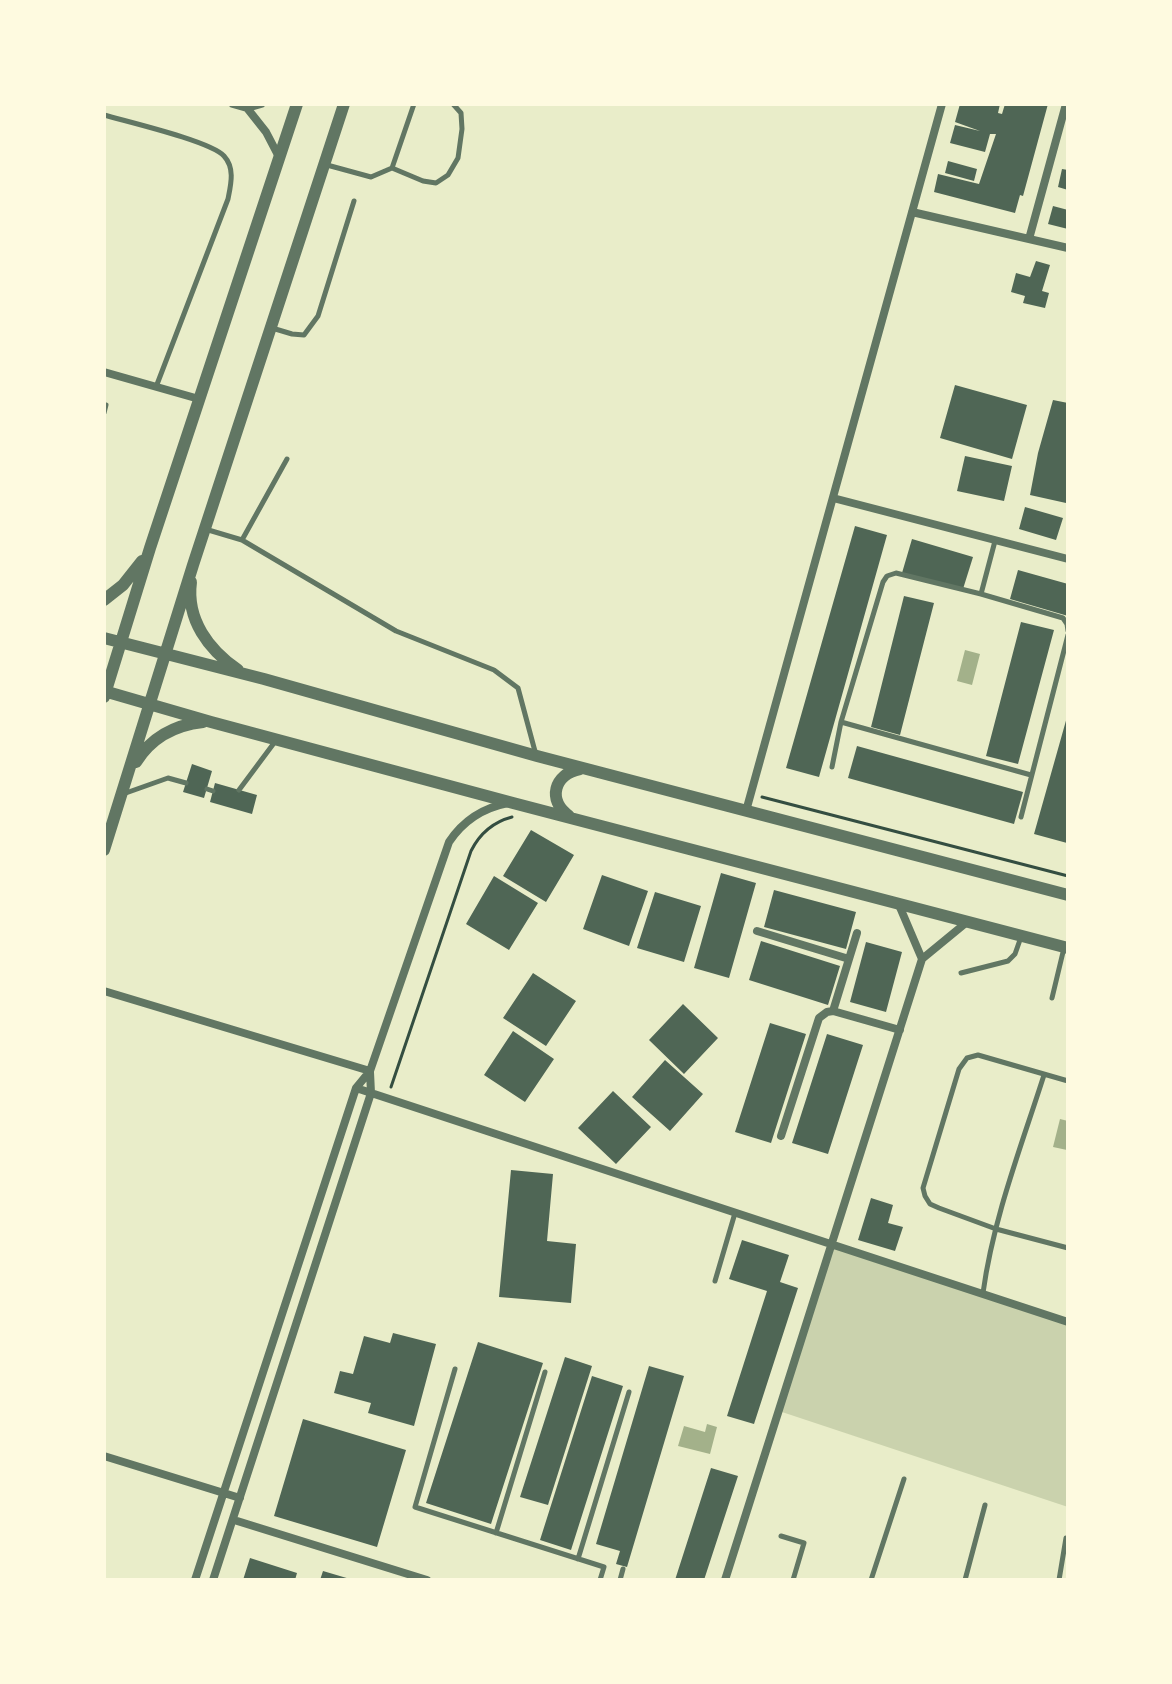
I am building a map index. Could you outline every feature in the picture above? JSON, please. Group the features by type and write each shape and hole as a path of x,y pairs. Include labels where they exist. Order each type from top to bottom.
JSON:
{"street":[{"path":"233,104 247,108 261,104"},
{"path":"297,104 105,693 1066,948"},
{"path":"104,850 193,565 344,104"},
{"path":"746,811 942,104"},
{"path":"1029,239 1066,104"},
{"path":"247,108 266,132 280,159"},
{"path":"912,212 1068,248"},
{"path":"104,372 199,399"},
{"path":"833,498 1068,559"},
{"path":"104,600 123,585 150,548"},
{"path":"193,565 190,590 193,615 204,638 220,657 240,671 264,679"},
{"path":"104,638 264,679 537,756 1068,895"},
{"path":"124,791 134,765 158,738 189,724 211,722"},
{"path":"572,818 559,806 557,787 569,772 587,769"},
{"path":"195,1580 356,1088 370,1071 449,842 476,815 494,806 513,803"},
{"path":"899,905 922,959"},
{"path":"725,1580 922,959 967,922"},
{"path":"757,931 849,959"},
{"path":"833,1011 857,933"},
{"path":"104,991 370,1071"},
{"path":"781,1136 819,1018 833,1011 900,1030"},
{"path":"213,1580 371,1093 370,1071"},
{"path":"356,1088 1068,1322"},
{"path":"104,1456 240,1498"},
{"path":"234,1520 427,1580"}],"lane":[{"path":"392,168 414,104"},
{"path":"325,164 371,177 392,168 436,183 448,175 458,158 461,113 453,104"},
{"path":"104,115 212,148 224,156 231,169 228,199 156,387"},
{"path":"271,328 304,335 318,316 354,201"},
{"path":"104,413 106,405"},
{"path":"242,540 287,459"},
{"path":"205,528 242,540 396,631 494,670 518,688 537,756"},
{"path":"981,594 995,540"},
{"path":"832,767 841,722 887,576 896,573 981,594 1063,618 1067,624 1068,633 1021,817"},
{"path":"841,722 1031,775"},
{"path":"239,790 277,739"},
{"path":"124,791 168,778 186,783"},
{"path":"961,973 1008,961 1015,954 1022,936"},
{"path":"1052,998 1066,948"},
{"path":"1068,1081 978,1055 967,1058 959,1069 923,1188 930,1204 939,1208 996,1229 1068,1248"},
{"path":"983,1294 996,1229 1044,1075"},
{"path":"715,1281 735,1212"},
{"path":"455,1369 415,1507 604,1567 600,1580"},
{"path":"496,1533 545,1372"},
{"path":"578,1559 629,1392"},
{"path":"871,1580 904,1479"},
{"path":"965,1580 985,1505"},
{"path":"781,1536 804,1543 793,1580"},
{"path":"1059,1580 1066,1538"},
{"path":"620,1580 623,1569"}],"path":[{"path":"751,794 1068,876"},
{"path":"388,1098 471,851 480,835 490,827 521,816"}],"shaded area":[{"path":"965,650 980,654 972,685 957,681"},
{"path":"1060,1119 1068,1121 1067,1150 1053,1147"},
{"path":"832,1244 1068,1322 1068,1507 779,1411"},
{"path":"707,1424 717,1427 710,1454 678,1446 684,1426 705,1432"}],"building":[{"path":"960,104 1000,104 998,113 1002,114 1005,104 1048,104 1023,196 1020,195 1015,213 934,192 938,174 979,184 996,134 990,134 985,152 950,143 955,125 980,131 955,122"},
{"path":"948,161 977,169 974,181 945,173"},
{"path":"1062,169 1068,170 1068,190 1058,187"},
{"path":"1053,206 1068,210 1068,229 1048,224"},
{"path":"1036,261 1050,265 1042,291 1049,293 1045,308 1023,303 1025,296 1011,292 1016,273 1030,277"},
{"path":"955,385 1027,405 1012,459 940,438"},
{"path":"1053,400 1068,403 1066,503 1030,495"},
{"path":"965,456 1012,466 1004,501 957,491"},
{"path":"1025,507 1063,518 1056,540 1019,529"},
{"path":"855,526 887,535 819,777 786,768"},
{"path":"912,539 973,557 963,589 902,573"},
{"path":"1018,570 1068,584 1068,616 1010,599"},
{"path":"904,596 934,603 900,735 871,727"},
{"path":"1021,622 1054,630 1018,764 986,756"},
{"path":"1067,717 1068,839 1067,843 1034,834"},
{"path":"857,746 1023,792 1014,824 848,778"},
{"path":"192,764 212,771 204,798 183,792"},
{"path":"215,783 257,795 252,814 210,802"},
{"path":"531,830 574,855 546,902 503,876"},
{"path":"721,873 756,883 729,978 694,968"},
{"path":"602,875 648,891 629,946 583,929"},
{"path":"494,876 538,903 509,950 466,924"},
{"path":"774,890 856,912 846,949 764,927"},
{"path":"655,892 701,906 684,962 637,948"},
{"path":"761,941 840,966 828,1005 749,980"},
{"path":"866,942 902,952 886,1012 850,1002"},
{"path":"533,973 576,1001 546,1046 503,1018"},
{"path":"683,1004 718,1038 684,1074 649,1040"},
{"path":"770,1023 806,1034 771,1143 735,1132"},
{"path":"513,1031 554,1059 525,1102 484,1075"},
{"path":"827,1034 863,1045 828,1154 792,1143"},
{"path":"665,1060 703,1094 670,1131 632,1097"},
{"path":"613,1091 651,1127 616,1164 578,1128"},
{"path":"511,1170 553,1174 547,1241 576,1244 571,1303 499,1297"},
{"path":"871,1198 893,1205 888,1223 903,1227 895,1251 858,1240"},
{"path":"742,1240 789,1255 780,1282 798,1288 754,1424 727,1416 767,1291 729,1279"},
{"path":"393,1333 436,1344 414,1426 368,1413 371,1403 334,1393 340,1371 353,1374 364,1336 390,1343"},
{"path":"478,1342 543,1363 491,1524 426,1503"},
{"path":"565,1357 592,1366 548,1505 520,1497"},
{"path":"649,1366 684,1376 627,1567 616,1564 620,1551 596,1544"},
{"path":"592,1376 623,1386 571,1550 540,1540"},
{"path":"303,1419 406,1450 377,1547 274,1516"},
{"path":"711,1468 738,1476 704,1580 675,1580"},
{"path":"250,1558 297,1573 295,1580 243,1580"},
{"path":"323,1571 350,1579 350,1580 320,1580"}]}
